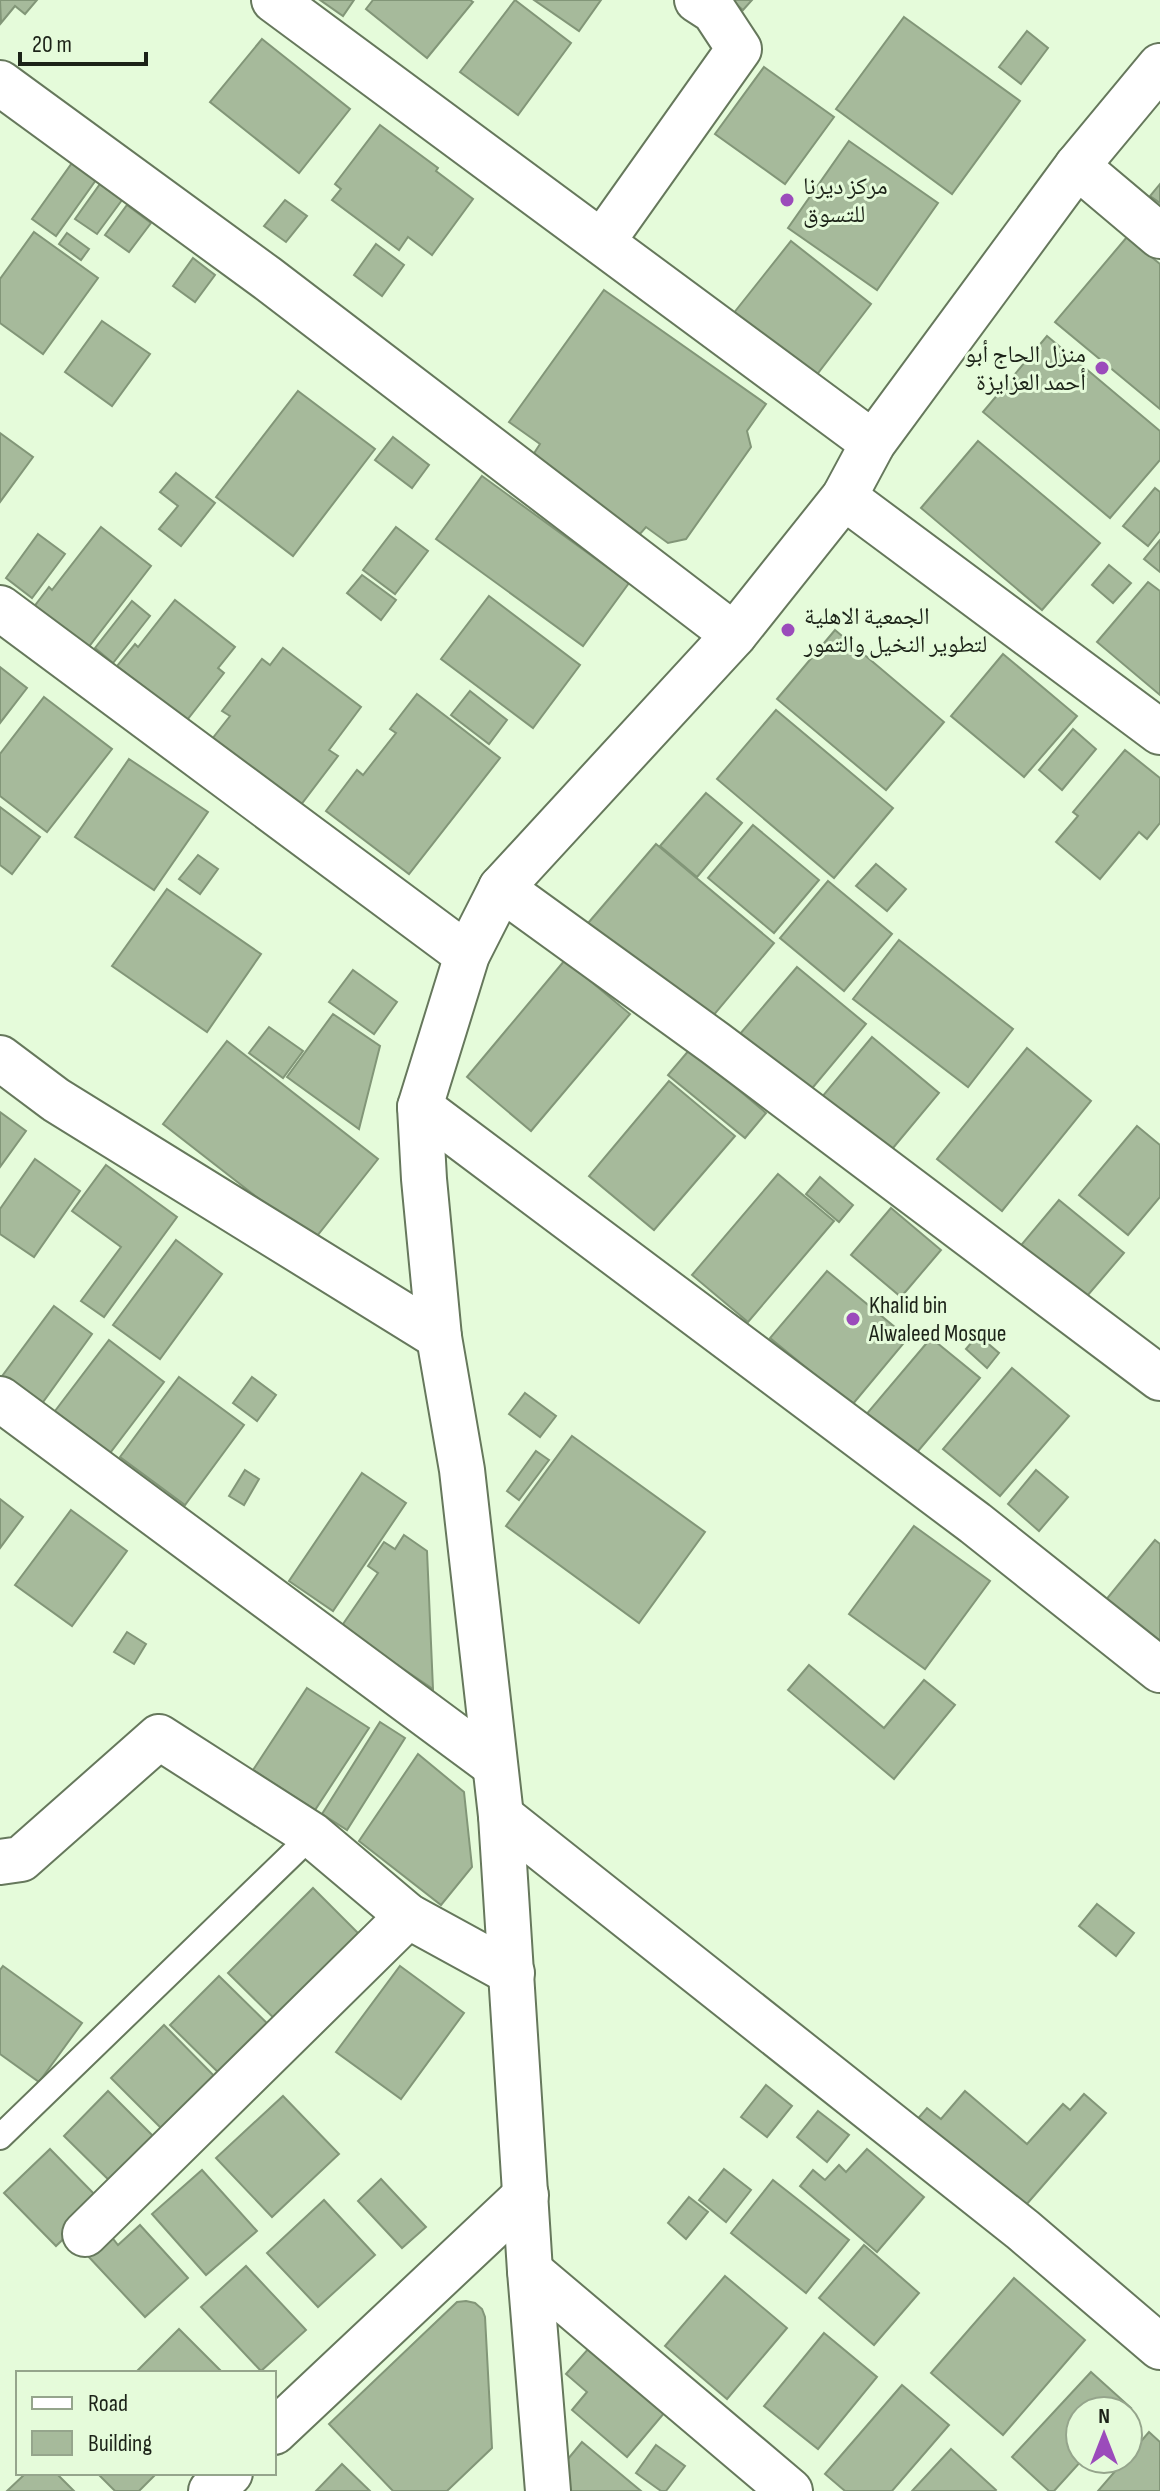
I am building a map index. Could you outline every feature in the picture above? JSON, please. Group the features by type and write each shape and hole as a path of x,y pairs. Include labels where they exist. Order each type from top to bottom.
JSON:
{"street":[{"path":"274,0 873,443"},
{"path":"602,242 739,49 714,11 697,0"},
{"path":"548,2491 530,2271 501,1816 462,1470 439,1337 420,1107 467,955 501,888 734,635 844,497 873,443 1077,166 1160,66"},
{"path":"0,83 267,278 734,635"},
{"path":"1077,166 1160,236"},
{"path":"844,497 1160,732"},
{"path":"0,608 467,955"},
{"path":"501,888 715,1043 1160,1378"},
{"path":"0,1058 56,1100 439,1337"},
{"path":"420,1107 962,1513 1160,1670"},
{"path":"0,1399 493,1764"},
{"path":"0,1862 21,1859 159,1737 312,1835 408,1916 512,1973"},
{"path":"501,1816 1011,2220 1160,2347"},
{"path":"85,2234 408,1916"},
{"path":"276,2430 526,2195"},
{"path":"530,2271 790,2491"},
{"path":"211,2491 228,2475"}],"lane":[{"path":"0,2137 312,1835"}],"building":[{"path":"0,0 37,0 25,14 15,6 1,23"},
{"path":"320,0 354,0 343,16"},
{"path":"373,0 473,2 427,58 366,9"},
{"path":"515,0 571,43 518,115 460,72"},
{"path":"534,0 601,0 579,31"},
{"path":"731,0 752,0 743,10"},
{"path":"904,17 1020,101 952,194 836,109"},
{"path":"1027,31 1048,48 1021,84 999,67"},
{"path":"262,39 350,109 299,173 210,102"},
{"path":"764,67 834,117 785,184 715,134"},
{"path":"380,125 438,168 436,171 473,199 432,255 408,237 399,250 332,200 341,189 335,184"},
{"path":"849,141 938,203 877,290 788,228"},
{"path":"72,163 96,180 56,236 32,219"},
{"path":"100,184 122,200 97,234 75,219"},
{"path":"1160,184 1160,203 1150,196"},
{"path":"285,200 307,216 286,242 264,226"},
{"path":"127,205 151,223 129,252 105,235"},
{"path":"34,232 98,278 43,354 0,323 0,279"},
{"path":"67,233 89,249 81,260 59,244"},
{"path":"1127,237 1160,264 1160,409 1055,322"},
{"path":"791,241 871,304 815,377 733,314"},
{"path":"376,244 404,265 382,296 354,275"},
{"path":"193,258 215,275 195,302 173,286"},
{"path":"604,290 766,404 747,431 751,447 686,539 668,543 646,527 640,534 531,458 540,444 509,422"},
{"path":"102,321 150,354 112,406 65,372"},
{"path":"1047,336 1160,431 1160,460 1110,518 983,412"},
{"path":"298,391 375,449 293,556 216,497"},
{"path":"0,433 33,457 0,502"},
{"path":"393,437 429,465 412,488 375,460"},
{"path":"978,441 1100,543 1042,610 921,508"},
{"path":"176,473 215,503 181,546 159,529 178,506 160,492"},
{"path":"482,476 629,583 583,646 436,539"},
{"path":"1155,488 1160,492 1160,531 1148,546 1123,526"},
{"path":"101,527 151,566 84,653 30,612 49,587 52,590"},
{"path":"396,527 428,551 395,594 363,570"},
{"path":"38,534 65,554 32,598 6,578"},
{"path":"1160,540 1160,572 1144,559"},
{"path":"1109,565 1131,583 1113,603 1092,585"},
{"path":"362,575 396,600 381,620 347,593"},
{"path":"1148,582 1160,591 1160,695 1097,642"},
{"path":"489,596 580,665 533,728 441,659"},
{"path":"175,600 235,647 218,668 224,673 187,720 117,666 135,644 138,647"},
{"path":"132,601 150,616 113,663 95,648"},
{"path":"835,630 944,722 886,790 777,699"},
{"path":"283,648 361,707 329,750 338,756 300,806 212,739 230,716 222,711 262,659 270,665"},
{"path":"1003,654 1077,716 1024,777 951,716"},
{"path":"0,667 27,688 0,723"},
{"path":"470,691 507,720 489,744 451,715"},
{"path":"417,694 500,758 409,874 326,811 357,770 363,775 396,733 390,729"},
{"path":"44,697 112,749 47,832 0,796 0,754"},
{"path":"776,710 893,808 834,878 717,779"},
{"path":"1073,729 1096,749 1062,790 1039,770"},
{"path":"1125,750 1160,778 1160,823 1147,839 1139,832 1100,879 1056,842 1078,816 1073,812"},
{"path":"129,759 208,812 154,890 75,837"},
{"path":"706,793 742,823 697,877 660,846"},
{"path":"0,807 40,837 12,874 0,865"},
{"path":"753,825 819,880 774,933 708,878"},
{"path":"656,844 774,943 702,1029 583,929"},
{"path":"198,855 218,869 200,894 179,879"},
{"path":"876,864 906,889 887,911 856,886"},
{"path":"828,881 892,934 844,991 780,938"},
{"path":"167,889 261,954 207,1032 112,966"},
{"path":"899,940 1013,1029 968,1087 853,999"},
{"path":"565,960 630,1014 531,1131 467,1077"},
{"path":"797,967 866,1024 809,1092 740,1034"},
{"path":"353,970 397,1002 374,1034 329,1002"},
{"path":"333,1014 380,1046 359,1129 287,1077"},
{"path":"269,1027 303,1051 283,1078 249,1053"},
{"path":"872,1037 939,1093 888,1154 821,1098"},
{"path":"227,1041 378,1159 313,1241 163,1124"},
{"path":"1027,1048 1091,1101 1002,1211 937,1159"},
{"path":"690,1049 766,1113 745,1138 668,1075"},
{"path":"669,1081 735,1136 654,1230 589,1176"},
{"path":"0,1112 26,1131 0,1167"},
{"path":"1137,1126 1160,1145 1160,1197 1128,1235 1079,1195"},
{"path":"35,1159 80,1191 34,1257 0,1234 0,1209"},
{"path":"106,1165 177,1217 104,1317 81,1301 121,1247 72,1211"},
{"path":"778,1174 834,1221 748,1322 692,1275"},
{"path":"820,1177 853,1205 839,1222 806,1194"},
{"path":"1059,1200 1124,1253 1081,1303 1017,1250"},
{"path":"891,1208 941,1250 901,1297 851,1255"},
{"path":"176,1240 222,1274 160,1359 113,1325"},
{"path":"827,1271 908,1338 852,1405 770,1338"},
{"path":"54,1306 92,1334 38,1409 0,1379"},
{"path":"978,1335 999,1353 987,1368 966,1349"},
{"path":"931,1338 980,1378 913,1457 864,1417"},
{"path":"109,1340 164,1382 110,1453 55,1411"},
{"path":"1012,1368 1069,1416 1000,1496 943,1449"},
{"path":"179,1377 244,1425 185,1505 120,1457"},
{"path":"252,1377 276,1395 257,1421 233,1403"},
{"path":"525,1393 556,1416 540,1437 509,1414"},
{"path":"572,1436 705,1532 639,1623 506,1526"},
{"path":"536,1451 549,1460 519,1500 507,1491"},
{"path":"245,1470 259,1479 244,1505 229,1496"},
{"path":"1036,1470 1068,1497 1039,1531 1008,1504"},
{"path":"362,1473 406,1503 333,1611 289,1581"},
{"path":"0,1499 23,1517 0,1548"},
{"path":"71,1510 127,1551 72,1626 15,1585"},
{"path":"914,1526 990,1581 925,1669 849,1614"},
{"path":"404,1535 427,1551 433,1689 341,1627 378,1573 368,1566 384,1542 395,1549"},
{"path":"1155,1540 1160,1544 1160,1650 1100,1607"},
{"path":"127,1632 146,1644 134,1664 114,1652"},
{"path":"809,1665 884,1728 924,1680 955,1705 894,1779 788,1690"},
{"path":"307,1688 369,1728 315,1810 253,1770"},
{"path":"380,1722 405,1738 347,1830 322,1814"},
{"path":"418,1754 464,1792 472,1867 441,1905 359,1841"},
{"path":"313,1888 369,1944 285,2029 228,1973"},
{"path":"1097,1904 1134,1933 1116,1956 1079,1926"},
{"path":"3,1966 82,2023 39,2082 0,2054 0,1970"},
{"path":"400,1966 464,2013 401,2099 336,2052"},
{"path":"219,1976 277,2033 228,2082 170,2025"},
{"path":"164,2025 225,2087 173,2140 111,2078"},
{"path":"766,2085 792,2106 767,2137 741,2117"},
{"path":"108,2091 161,2144 117,2188 64,2136"},
{"path":"965,2091 1027,2144 1063,2104 1070,2110 1084,2094 1106,2113 1019,2213 914,2123 927,2108 941,2119"},
{"path":"283,2096 339,2154 272,2217 216,2158"},
{"path":"818,2111 849,2135 827,2162 797,2137"},
{"path":"50,2149 102,2202 56,2246 4,2193"},
{"path":"867,2149 924,2197 877,2252 800,2186 813,2170 825,2180 839,2165 846,2172"},
{"path":"724,2169 751,2190 726,2222 699,2200"},
{"path":"202,2170 257,2231 206,2275 152,2214"},
{"path":"381,2179 426,2227 402,2248 358,2201"},
{"path":"773,2180 849,2240 806,2293 731,2233"},
{"path":"689,2197 708,2212 686,2239 668,2223"},
{"path":"324,2200 375,2255 318,2307 267,2253"},
{"path":"140,2225 188,2278 145,2317 87,2255 110,2235 118,2245"},
{"path":"864,2245 919,2293 874,2345 819,2298"},
{"path":"246,2266 306,2330 261,2371 201,2307"},
{"path":"725,2276 787,2328 727,2399 665,2346"},
{"path":"1014,2278 1085,2340 1003,2435 931,2373"},
{"path":"457,2302 475,2303 485,2317 492,2448 447,2491 393,2491 329,2424"},
{"path":"179,2329 221,2371 137,2371"},
{"path":"824,2333 877,2377 818,2449 764,2406"},
{"path":"589,2348 671,2405 627,2457 572,2410 587,2392 566,2374"},
{"path":"1091,2372 1117,2395 1070,2395"},
{"path":"902,2385 949,2425 892,2491 845,2491 825,2474"},
{"path":"1064,2401 1064,2475 1068,2475 1054,2491 1049,2491 1012,2457"},
{"path":"1149,2432 1160,2442 1160,2491 1098,2491 1112,2475 1144,2475 1144,2438"},
{"path":"582,2442 641,2491 563,2491 558,2471"},
{"path":"656,2445 685,2466 666,2491 661,2491 636,2473"},
{"path":"951,2449 996,2490 912,2491"},
{"path":"342,2464 370,2491 316,2491"},
{"path":"24,2475 58,2475 74,2491 7,2491"},
{"path":"99,2475 155,2475 139,2491 115,2491"}],"place":[{"name":"مركز ديرنا للتسوق","path":"787,200"},
{"name":"منزل الحاج أبو أحمد العزايزة","path":"1102,368"},
{"name":"الجمعية الاهلية لتطوير النخيل والتمور","path":"788,630"},
{"name":"Khalid bin Alwaleed Mosque","path":"853,1319"}]}
